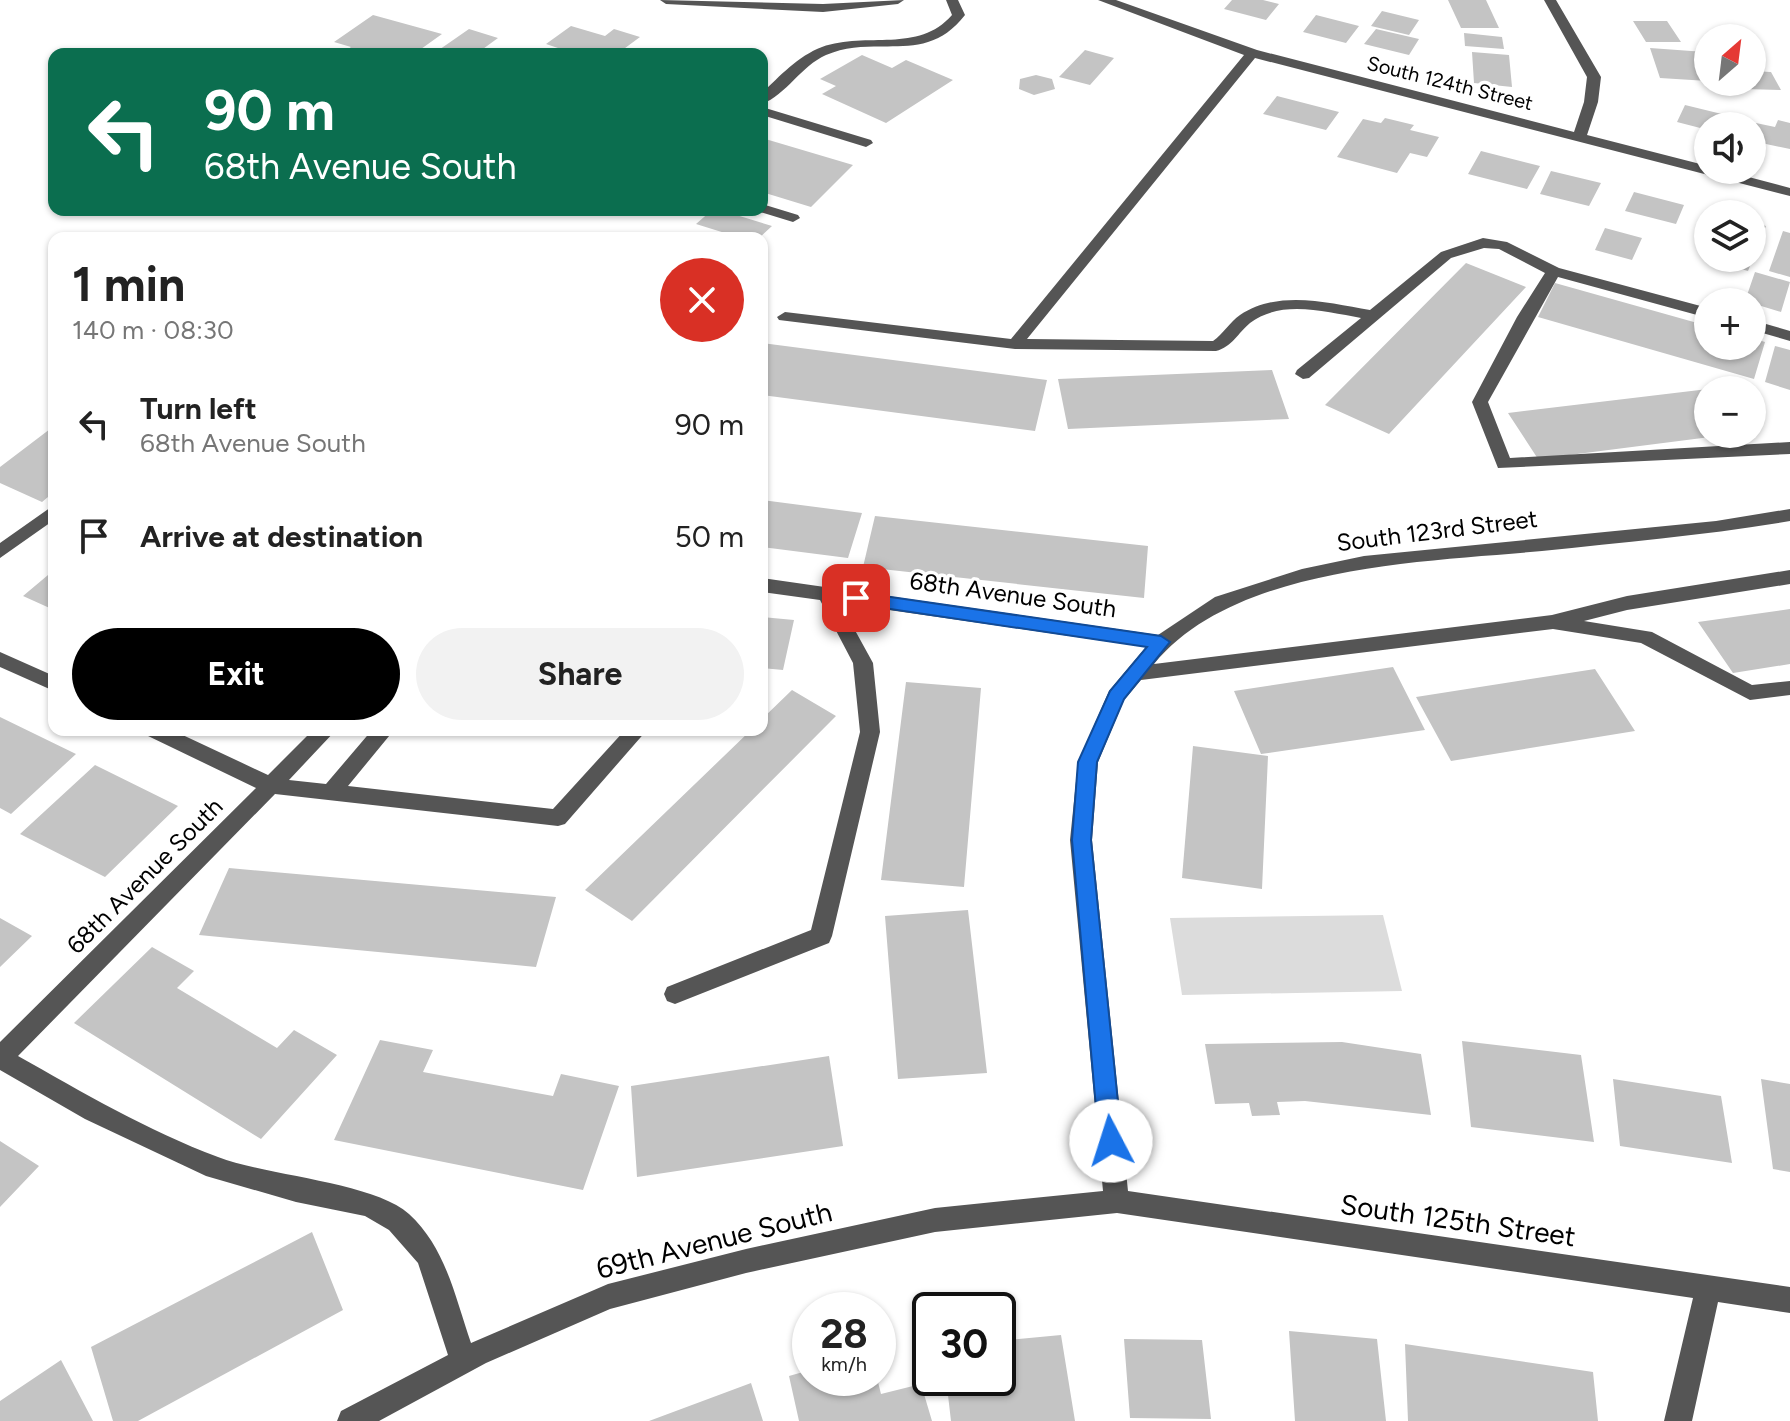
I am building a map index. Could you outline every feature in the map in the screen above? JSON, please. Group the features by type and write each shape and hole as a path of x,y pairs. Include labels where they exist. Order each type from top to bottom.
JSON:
{"street":[{"path":"666,0 796,8 898,0"},
{"path":"768,95 811,56 837,47 927,41 948,31 959,15 952,0"},
{"name":"South 124th Street","path":"1104,0 1252,53 1790,192"},
{"path":"1550,0 1594,77 1591,102 1579,137"},
{"path":"1015,344 1252,53"},
{"path":"768,113 866,143"},
{"path":"768,210 793,218"},
{"path":"1303,374 1446,255 1465,246 1502,245 1554,271 1694,309"},
{"path":"1554,271 1525,317 1480,402 1504,464 1790,448"},
{"path":"785,317 1015,344 1216,346 1225,342 1250,316 1282,305 1372,315"},
{"path":"1766,329 1790,336"},
{"name":"South 123rd Street","path":"1117,1201 1081,840 1088,762 1116,696 1161,642 1222,602 1302,576 1364,562 1716,527 1790,515"},
{"path":"0,552 48,516"},
{"path":"1136,673 1552,622 1627,603 1790,577"},
{"name":"68th Avenue South","path":"768,586 1161,642"},
{"path":"675,994 821,936 870,732 863,663 826,594"},
{"path":"1552,622 1645,637 1750,693 1790,688"},
{"path":"0,659 48,681"},
{"path":"166,736 272,786 558,818 632,736"},
{"name":"68th Avenue South","path":"0,1058 320,736"},
{"path":"330,793 379,736"},
{"path":"0,1058 94,1111 215,1168 296,1190 369,1205 398,1221 429,1256 463,1361"},
{"name":"South 125th Street","path":"1117,1201 1790,1300"},
{"name":"69th Avenue South","path":"351,1421 463,1361 608,1297 746,1261 935,1220 1117,1201"},
{"path":"1678,1421 1709,1286"}],"shaded area":[{"path":"1383,915 1402,991 1182,995 1170,918"}],"building":[{"path":"1232,0 1263,0 1279,4 1266,20 1224,9"},
{"path":"1448,0 1486,0 1499,28 1461,28"},
{"path":"1382,11 1419,20 1409,35 1371,26"},
{"path":"373,15 442,34 422,48 350,48 334,42"},
{"path":"1316,15 1359,26 1346,43 1303,32"},
{"path":"1633,21 1667,21 1681,42 1646,42"},
{"path":"571,26 605,36 614,29 640,37 625,48 558,48 546,44"},
{"path":"469,29 498,38 484,48 442,48"},
{"path":"1376,29 1419,39 1409,55 1364,44"},
{"path":"1464,33 1502,37 1504,49 1465,46"},
{"path":"1650,48 1694,51 1694,80 1660,78"},
{"path":"1085,50 1114,58 1090,85 1059,77"},
{"path":"1472,52 1509,55 1512,87 1474,83"},
{"path":"862,55 892,68 906,60 953,80 886,123 822,94 836,86 820,79"},
{"path":"1766,72 1771,72 1781,90 1766,90"},
{"path":"1036,75 1052,79 1055,89 1034,95 1019,89 1020,79"},
{"path":"1277,96 1339,112 1326,130 1263,114"},
{"path":"1685,105 1714,112 1694,112 1694,126 1677,122"},
{"path":"1385,118 1414,125 1410,130 1439,137 1427,157 1410,153 1397,173 1337,157 1363,119 1381,123"},
{"path":"1778,120 1790,123 1790,149 1766,144 1766,125 1775,127"},
{"path":"768,140 853,165 811,207 768,194"},
{"path":"1481,151 1540,166 1527,189 1468,174"},
{"path":"1551,171 1601,183 1589,206 1540,194"},
{"path":"1634,192 1684,205 1676,224 1625,211"},
{"path":"705,216 740,216 772,226 766,232 722,232 696,224"},
{"path":"1605,228 1642,238 1632,260 1595,250"},
{"path":"1783,231 1790,233 1790,277 1769,271"},
{"path":"1466,263 1526,287 1389,434 1325,405"},
{"path":"1755,272 1790,282 1781,312 1766,307 1766,288 1749,288"},
{"path":"1555,283 1694,322 1694,360 1760,360 1755,376 1744,376 1538,317"},
{"path":"768,344 1047,380 1035,431 768,396"},
{"path":"1775,346 1790,350 1790,390 1766,382"},
{"path":"1272,370 1289,419 1068,429 1058,379"},
{"path":"1694,391 1694,439 1538,459 1508,413"},
{"path":"48,431 48,497 42,502 0,483 0,467"},
{"path":"768,501 862,513 848,558 768,548"},
{"path":"875,516 1148,546 1144,598 863,567"},
{"path":"48,575 48,607 23,596"},
{"path":"1790,609 1790,664 1733,673 1698,622"},
{"path":"768,618 794,620 783,670 768,669"},
{"path":"1393,667 1425,730 1261,754 1234,691"},
{"path":"1595,669 1635,731 1451,761 1416,697"},
{"path":"906,682 981,688 964,887 881,880"},
{"path":"792,690 836,716 632,921 585,890 745,736 768,736 768,713"},
{"path":"0,717 76,754 11,814 0,808"},
{"path":"1193,746 1268,756 1262,889 1182,878"},
{"path":"95,765 178,806 105,877 20,834"},
{"path":"229,868 556,897 536,967 199,935"},
{"path":"968,910 987,1073 898,1079 885,916"},
{"path":"0,918 32,936 0,967"},
{"path":"152,947 194,971 177,988 277,1048 294,1030 337,1055 261,1139 74,1023"},
{"path":"380,1040 433,1050 423,1072 553,1096 561,1074 619,1086 583,1190 334,1140"},
{"path":"1462,1041 1581,1055 1594,1142 1471,1127"},
{"path":"1342,1042 1421,1054 1431,1115 1305,1101 1277,1102 1280,1115 1252,1116 1249,1103 1215,1104 1205,1044"},
{"path":"829,1056 843,1146 637,1177 631,1086"},
{"path":"1613,1079 1721,1096 1732,1163 1620,1146"},
{"path":"1761,1079 1790,1084 1790,1172 1773,1169"},
{"path":"0,1141 39,1166 0,1207"},
{"path":"312,1232 343,1310 138,1421 113,1421 91,1347"},
{"path":"1289,1331 1377,1339 1386,1421 1295,1421"},
{"path":"1061,1335 1075,1421 951,1421 948,1396 1016,1396 1016,1339"},
{"path":"1124,1339 1202,1340 1211,1419 1130,1418"},
{"path":"1405,1344 1593,1372 1598,1421 1408,1421"},
{"path":"61,1360 93,1421 0,1421 0,1401"},
{"path":"751,1383 763,1421 649,1421"},
{"path":"912,1386 912,1396 925,1396 932,1421 799,1421 793,1396 896,1396 896,1390"}],"route":[{"path":"856,598 1161,642 1116,696 1088,762 1081,840 1111,1141"}]}
